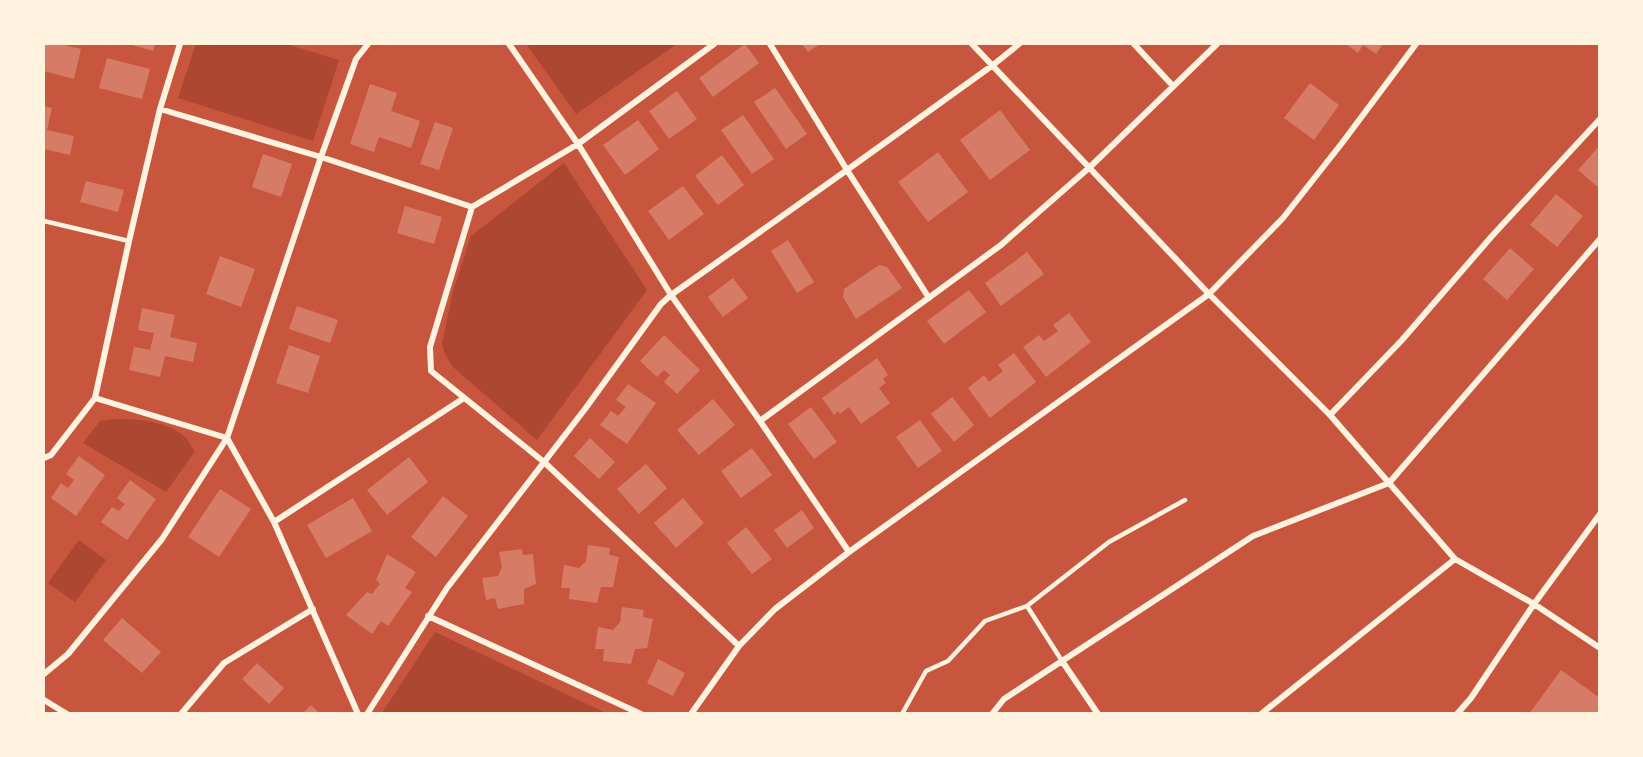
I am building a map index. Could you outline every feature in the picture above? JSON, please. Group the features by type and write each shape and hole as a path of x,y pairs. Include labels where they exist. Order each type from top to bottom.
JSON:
{"street":[{"path":"44,458 51,455 94,398 160,109 180,44"},
{"path":"44,674 68,654 162,539 227,438 356,59 368,44"},
{"path":"510,44 578,144 671,295 849,552"},
{"path":"714,44 578,144 472,207 430,347 431,371 544,462 739,646"},
{"path":"770,44 847,171 929,298"},
{"path":"972,44 1209,294 1330,415 1455,559 1534,604 1599,648"},
{"path":"367,714 447,588 662,304 671,295 847,171 1019,44"},
{"path":"1134,44 1173,86"},
{"path":"760,421 1001,245 1090,167 1218,44"},
{"path":"691,714 739,646 775,609 849,552 1209,294 1283,218 1416,44"},
{"path":"160,109 321,157 472,207"},
{"path":"1330,415 1402,340 1492,236 1599,119"},
{"path":"992,714 1004,699 1253,536 1389,483 1599,239"},
{"path":"94,398 227,438 274,522 358,714"},
{"path":"274,522 465,398"},
{"path":"1457,714 1471,698 1534,604 1599,514"},
{"path":"1261,714 1455,559"},
{"path":"181,714 224,663 313,609"},
{"path":"428,616 641,714"},
{"path":"1062,662 1098,714"},
{"path":"44,700 67,714"}],"lane":[{"path":"44,221 129,241"},
{"path":"902,714 926,671 948,662 986,621 1027,606 1109,542 1185,501"},
{"path":"1027,606 1062,662"}],"shaded area":[{"path":"196,44 287,44 339,60 313,141 178,98"},
{"path":"526,44 677,44 576,114"},
{"path":"564,163 647,290 537,440 453,367 442,344 453,291 471,236"},
{"path":"115,419 143,421 172,428 188,441 195,451 166,492 83,443 100,421"},
{"path":"79,540 106,560 75,602 48,583"},
{"path":"435,632 606,713 382,713"}],"building":[{"path":"44,44 60,44 81,49 74,79 44,71"},
{"path":"128,44 155,44 153,51"},
{"path":"745,44 759,63 713,97 699,78"},
{"path":"802,44 820,44 808,52"},
{"path":"1346,44 1383,44 1376,54 1363,45 1358,53"},
{"path":"107,58 150,69 142,99 99,88"},
{"path":"1310,83 1339,105 1314,140 1284,118"},
{"path":"370,84 397,93 391,111 420,121 411,148 379,137 374,152 350,144"},
{"path":"775,88 807,134 786,149 754,102"},
{"path":"677,91 697,119 669,139 649,111"},
{"path":"44,106 52,108 47,130 74,136 70,155 44,149"},
{"path":"1000,110 1030,150 990,180 960,140"},
{"path":"743,115 774,159 752,174 721,130"},
{"path":"638,120 659,149 625,175 603,145"},
{"path":"435,122 453,128 439,170 420,164"},
{"path":"1600,145 1600,189 1578,170"},
{"path":"938,152 968,192 928,222 898,182"},
{"path":"263,154 292,164 281,197 252,187"},
{"path":"722,155 744,185 718,205 695,176"},
{"path":"86,181 124,190 118,212 80,202"},
{"path":"683,186 704,214 669,240 648,211"},
{"path":"1556,194 1583,216 1557,247 1530,225"},
{"path":"405,206 442,217 434,244 397,233"},
{"path":"788,240 814,282 797,293 771,251"},
{"path":"1510,248 1534,269 1507,300 1483,279"},
{"path":"1027,252 1044,274 1001,306 985,283"},
{"path":"220,256 255,269 241,307 206,294"},
{"path":"879,265 887,267 902,288 856,319 843,297 844,289"},
{"path":"733,278 748,298 723,317 708,297"},
{"path":"969,290 986,312 944,344 927,321"},
{"path":"297,306 338,320 330,343 289,329"},
{"path":"142,308 175,315 170,337 197,343 193,362 165,356 160,377 129,370 134,347 150,350 154,333 138,330"},
{"path":"1069,313 1091,342 1046,377 1023,347 1039,335 1044,341 1058,331 1053,325"},
{"path":"664,335 700,370 677,394 664,382 670,375 664,370 657,377 640,361"},
{"path":"289,345 320,356 308,393 276,383"},
{"path":"1014,353 1036,382 990,418 968,388 984,375 989,382 1003,371 998,365"},
{"path":"877,358 888,375 883,379 886,383 879,388 890,403 861,424 849,407 840,414 838,411 834,415 822,398"},
{"path":"628,384 656,403 627,444 600,425 611,411 618,416 626,407 616,400"},
{"path":"952,397 974,425 954,442 931,414"},
{"path":"713,399 735,425 699,455 677,430"},
{"path":"811,407 837,442 814,459 788,424"},
{"path":"920,420 942,451 918,468 896,437"},
{"path":"590,438 615,462 599,479 574,456"},
{"path":"752,448 772,475 741,498 721,471"},
{"path":"79,456 105,475 76,516 51,498 61,483 68,488 74,480 66,474"},
{"path":"409,457 428,482 387,515 367,490"},
{"path":"646,464 667,488 639,514 617,489"},
{"path":"130,480 156,499 127,540 101,522 112,507 119,511 125,504 117,498"},
{"path":"220,489 251,509 219,557 188,537"},
{"path":"443,496 468,516 436,557 411,537"},
{"path":"353,498 372,531 326,558 307,525"},
{"path":"683,498 704,523 676,548 654,523"},
{"path":"802,510 814,528 787,548 774,530"},
{"path":"746,527 772,559 752,574 727,543"},
{"path":"588,545 610,548 609,555 619,557 613,587 601,587 597,603 569,599 570,588 561,588 564,565 579,568 586,561"},
{"path":"522,549 523,555 533,554 536,584 524,589 524,604 498,609 495,598 486,600 482,578 498,576 502,567 499,552"},
{"path":"387,554 416,572 405,588 412,592 388,626 381,621 372,634 346,615 367,592 372,594 380,584 376,580"},
{"path":"622,607 644,610 643,617 653,619 647,648 635,649 631,664 603,661 604,649 595,649 598,627 613,630 620,622"},
{"path":"122,618 161,652 142,673 103,640"},
{"path":"658,659 685,673 673,696 647,683"},
{"path":"257,663 284,688 269,704 242,679"},
{"path":"1561,670 1600,698 1600,714 1529,714"},
{"path":"311,705 320,714 302,714"}]}
